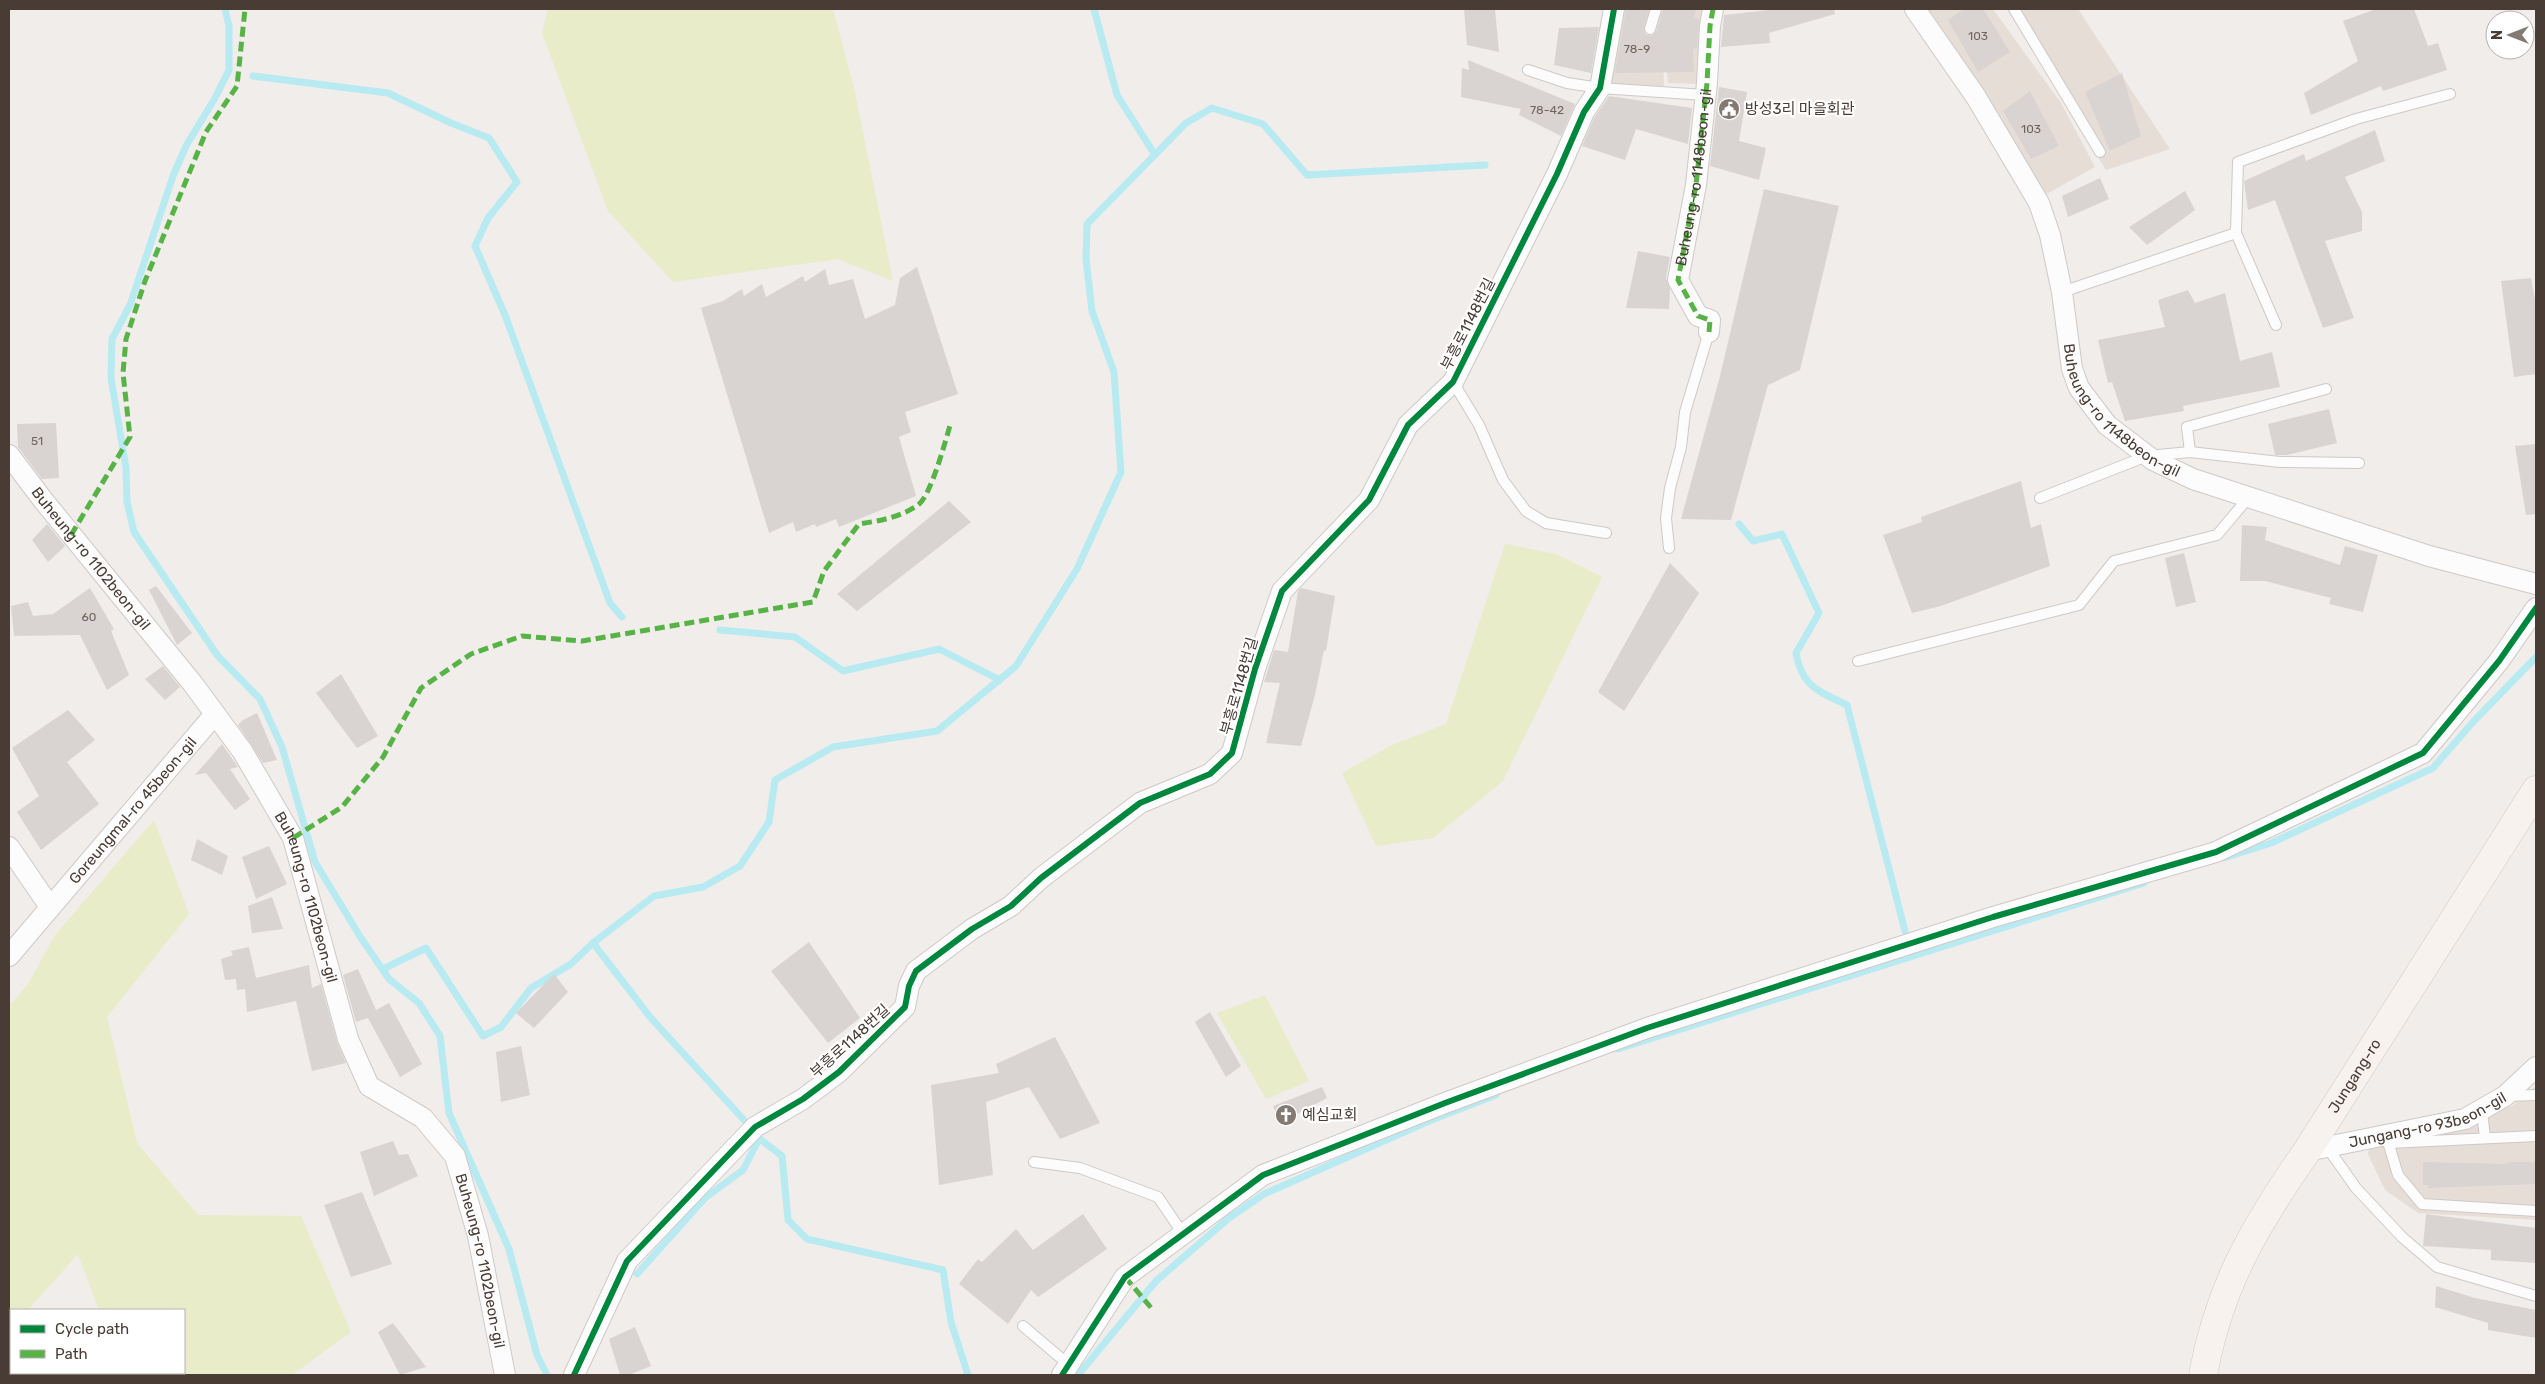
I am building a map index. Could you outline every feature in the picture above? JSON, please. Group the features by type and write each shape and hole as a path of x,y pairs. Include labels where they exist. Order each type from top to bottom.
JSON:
{"main road":[{"name":"Jungang-ro","path":"2203,1375 2208,1345 2243,1252 2273,1201 2317,1149 2536,790"}],"street":[{"name":"부흥로1148번길","path":"574,1375 627,1261 755,1127 802,1099 840,1072 905,1007 909,986 916,971 972,929 1012,906 1041,878 1140,803 1210,774 1232,753 1255,669 1282,591 1369,500 1408,425 1453,382 1557,174 1584,112 1600,88 1614,9"},
{"name":"Buheung-ro 1148beon-gil","path":"1713,9 1696,185 1678,280 1698,316 1714,325"},
{"name":"Buheung-ro 1148beon-gil","path":"1915,9 1976,97 2039,203 2050,235 2062,292 2072,369 2079,388 2108,425 2147,456 2193,479 2429,556 2536,584"},
{"name":"Buheung-ro 1102beon-gil","path":"9,455 215,714 243,752 293,838 348,1039 369,1086 423,1118 455,1156 478,1236 505,1375"},
{"path":"1065,1370 1125,1277 1263,1175 1444,1104 1648,1028 1993,917 2216,852 2423,753 2499,661 2536,608"},
{"name":"Goreungmal-ro 45beon-gil","path":"9,956 215,714"},
{"path":"9,847 50,907"},
{"name":"Jungang-ro 93beon-gil","path":"2317,1149 2387,1140 2465,1119 2482,1111 2505,1096 2536,1067"}],"lane":[{"path":"1650,29 1656,9"},
{"path":"2014,9 2100,152"},
{"path":"1528,70 1567,83 1600,88 1705,95"},
{"path":"2276,325 2236,233 2238,162 2356,119 2450,94"},
{"path":"2062,292 2236,233"},
{"path":"1669,548 1666,518 1670,488 1681,447 1685,412 1714,325"},
{"path":"1453,382 1478,425 1503,480 1526,511 1546,523 1606,533"},
{"path":"2190,452 2187,427 2326,389"},
{"path":"2040,498 2147,456 2190,452 2280,462 2359,463"},
{"path":"1858,661 2079,605 2114,562 2217,534 2249,497"},
{"path":"2505,1096 2536,1095"},
{"path":"2482,1111 2485,1138"},
{"path":"2536,1136 2387,1140 2398,1175 2422,1204 2536,1211"},
{"path":"2317,1149 2402,1237 2437,1267 2536,1296"},
{"path":"1034,1162 1080,1168 1158,1197 1183,1234"},
{"path":"1023,1326 1065,1370"}],"shaded area":[{"path":"1619,9 1709,9 1702,84 1668,83 1663,33 1617,35"},
{"path":"1925,9 1993,9 2061,103 2095,167 2043,196"},
{"path":"2007,9 2078,9 2170,149 2106,170"},
{"path":"1662,35 1664,86 1611,86 1616,36"},
{"path":"2536,1086 2536,1220 2418,1213 2385,1190 2368,1154 2369,1146 2512,1106"}],"green space":[{"path":"548,9 833,9 854,88 893,281 838,259 673,282 608,211 542,33"},
{"path":"1505,544 1556,554 1602,577 1503,781 1433,838 1376,846 1342,773 1390,746 1446,724"},
{"path":"154,820 189,914 107,1017 137,1143 198,1215 301,1216 351,1332 292,1375 123,1375 185,1374 185,1309 99,1309 78,1254 29,1309 10,1309 9,1332 9,1006 28,984 55,935"},
{"path":"1265,995 1309,1081 1266,1099 1217,1013"}],"building":[{"path":"1464,9 1495,9 1499,52 1467,45"},
{"path":"1626,9 1649,9 1643,30 1645,34 1651,36 1657,31 1663,9 1696,9 1694,19 1699,18 1697,48 1693,49 1694,72 1615,73"},
{"path":"1777,9 1834,9 1835,14 1769,33 1770,43 1721,47 1724,15"},
{"path":"1964,9 1983,9 2010,52 1978,72 1948,20"},
{"path":"2376,9 2414,9 2428,46 2438,43 2447,70 2383,91 2381,86 2311,115 2304,93 2358,61 2343,21"},
{"path":"1599,27 1591,73 1554,65 1559,28"},
{"path":"1468,60 1575,104 1561,136 1519,115 1521,109 1461,97 1462,68 1469,70"},
{"path":"2122,73 2141,136 2110,151 2085,92"},
{"path":"1719,87 1747,92 1739,141 1766,148 1759,180 1710,166"},
{"path":"2030,91 2059,146 2031,159 2003,111"},
{"path":"1609,96 1692,108 1688,144 1636,129 1625,160 1582,146 1594,118"},
{"path":"2375,130 2385,161 2345,177 2362,212 2362,231 2325,241 2354,318 2323,328 2275,200 2248,210 2244,181 2304,154 2306,161"},
{"path":"2100,178 2109,199 2068,217 2062,196"},
{"path":"1764,189 1839,206 1800,370 1768,385 1731,520 1681,519 1720,376"},
{"path":"2185,191 2195,210 2147,245 2129,227"},
{"path":"1638,251 1670,257 1666,278 1670,289 1669,309 1626,308"},
{"path":"917,267 958,394 905,412 911,432 899,437 916,496 839,527 836,519 816,527 815,524 796,532 793,522 769,533 701,308 723,301 742,289 744,296 762,284 766,297 803,276 805,282 825,269 829,285 853,279 865,319 895,305 900,278"},
{"path":"2531,278 2536,305 2536,374 2514,377 2501,281"},
{"path":"2188,290 2195,303 2225,293 2240,361 2272,352 2280,387 2183,406 2184,411 2125,421 2112,382 2108,383 2098,340 2165,327 2158,300"},
{"path":"2329,409 2337,443 2287,455 2275,455 2268,424"},
{"path":"56,423 59,478 42,479 18,447 17,424"},
{"path":"2536,444 2536,514 2526,515 2515,446"},
{"path":"2021,481 2031,528 2041,524 2050,566 1941,606 1912,613 1883,535 1922,522 1921,517"},
{"path":"949,501 971,522 857,611 837,594"},
{"path":"47,524 65,546 48,562 32,540"},
{"path":"2242,525 2267,527 2265,540 2340,565 2345,546 2378,555 2363,612 2329,604 2331,598 2265,581 2240,581"},
{"path":"2184,553 2196,602 2176,607 2165,558"},
{"path":"1670,563 1699,593 1624,711 1598,692"},
{"path":"156,586 192,633 177,645 149,590"},
{"path":"90,588 114,629 111,631 129,675 107,690 80,635 14,636 11,606 28,602 33,616 53,614"},
{"path":"1301,588 1335,596 1326,651 1324,650 1315,695 1301,746 1266,743 1280,683 1264,682 1274,650 1288,652 1298,591"},
{"path":"163,666 180,687 165,700 145,679"},
{"path":"341,674 378,736 357,748 316,693"},
{"path":"68,710 95,740 67,762 99,804 41,850 17,812 39,796 12,748"},
{"path":"257,713 277,760 263,763 238,725 243,720"},
{"path":"222,744 238,767 230,769 250,799 235,810 206,773 195,775"},
{"path":"197,839 228,856 222,875 191,860"},
{"path":"269,846 287,884 256,899 242,857"},
{"path":"272,897 283,929 252,933 248,906"},
{"path":"809,942 860,1018 828,1043 771,971"},
{"path":"249,947 256,978 309,965 312,988 321,984 337,1042 346,1063 312,1071 296,1001 247,1012 245,989 237,990 236,979 225,980 221,959 233,955 231,951"},
{"path":"358,969 376,1010 389,1003 422,1064 400,1077 368,1018 356,1022 343,975"},
{"path":"554,974 568,992 534,1028 516,1013"},
{"path":"1210,1012 1241,1066 1226,1077 1195,1022"},
{"path":"1055,1037 1100,1123 1060,1139 1029,1087 986,1102 993,1175 939,1185 931,1085 999,1073 996,1064"},
{"path":"521,1046 530,1095 501,1102 496,1052"},
{"name":"예심교회","path":"1322,1087 1327,1098 1280,1123 1273,1106"},
{"path":"393,1141 399,1155 408,1154 418,1176 374,1196 360,1152"},
{"path":"2423,1162 2508,1164 2508,1162 2536,1162 2536,1184 2428,1188 2428,1185 2423,1185"},
{"path":"362,1192 392,1264 351,1277 324,1205"},
{"path":"1083,1214 1107,1249 1038,1297 1031,1290 1008,1324 959,1284 978,1259 982,1262 1016,1229 1033,1250"},
{"path":"2426,1214 2536,1228 2536,1263 2491,1260 2491,1250 2423,1246"},
{"path":"2436,1286 2475,1298 2536,1310 2536,1338 2488,1330 2488,1323 2435,1307"},
{"path":"393,1323 426,1367 400,1375 378,1332"},
{"path":"635,1327 651,1366 629,1375 620,1375 609,1339"}],"waterway":[{"path":"225,9 229,26 229,70 215,98 186,146 173,176 130,305 112,339 111,378 126,468 127,502 134,532 217,655 260,699 282,747 315,862 361,938 389,979 419,1003 440,1036 449,1113 509,1249 537,1355 547,1375"},
{"path":"1094,9 1117,95 1155,155"},
{"path":"253,76 388,93 451,123 489,138 517,182 488,218 475,246 505,315 610,603 622,617"},
{"path":"383,969 426,948 483,1036 501,1027 531,988 571,964 593,943 654,896 703,887 740,866 769,822 775,780 833,747 937,731 1016,666 1077,569 1121,472 1114,372 1092,311 1086,259 1087,224 1186,123 1212,108 1263,124 1307,175 1485,165"},
{"path":"1739,524 1753,541 1782,534 1819,613 1796,653 1802,674 1807,681 1828,696 1847,705 1905,931"},
{"path":"720,630 795,637 843,671 939,649 1000,680"},
{"path":"2224,858 2271,843 2433,768 2473,722 2536,657"},
{"path":"1618,1049 2144,883"},
{"path":"593,943 650,1017 744,1120"},
{"path":"1078,1375 1156,1281 1229,1218 1264,1194 1429,1121 1496,1095"},
{"path":"756,1136 782,1156 788,1220 807,1239 943,1270 951,1322 968,1375"},
{"path":"637,1274 705,1198 743,1170 759,1139"}],"marked path":[{"path":"71,535 130,437 123,373 126,339 145,281 206,132 237,86 245,9"},
{"path":"1709,332 1710,320 1698,316 1678,280 1696,185 1713,9"},
{"path":"293,838 342,807 383,757 421,688 471,654 522,636 582,641 813,602 824,571 859,524 897,515 918,505 923,500 937,466 951,422"},
{"path":"1125,1277 1153,1310"}],"cycle path":[{"path":"574,1375 627,1261 755,1127 803,1099 839,1072 905,1007 909,986 916,971 972,929 1011,906 1041,878 1140,803 1210,774 1232,753 1255,669 1282,591 1369,500 1408,425 1453,382 1557,174 1584,112 1600,88 1614,9"},
{"path":"1062,1375 1125,1277 1263,1175 1445,1103 1647,1028 1993,917 2216,852 2423,753 2499,661 2536,608"}],"place":[{"name":"방성3리 마을회관","path":"1729,109"},
{"name":"예심교회","path":"1286,1115"}]}
